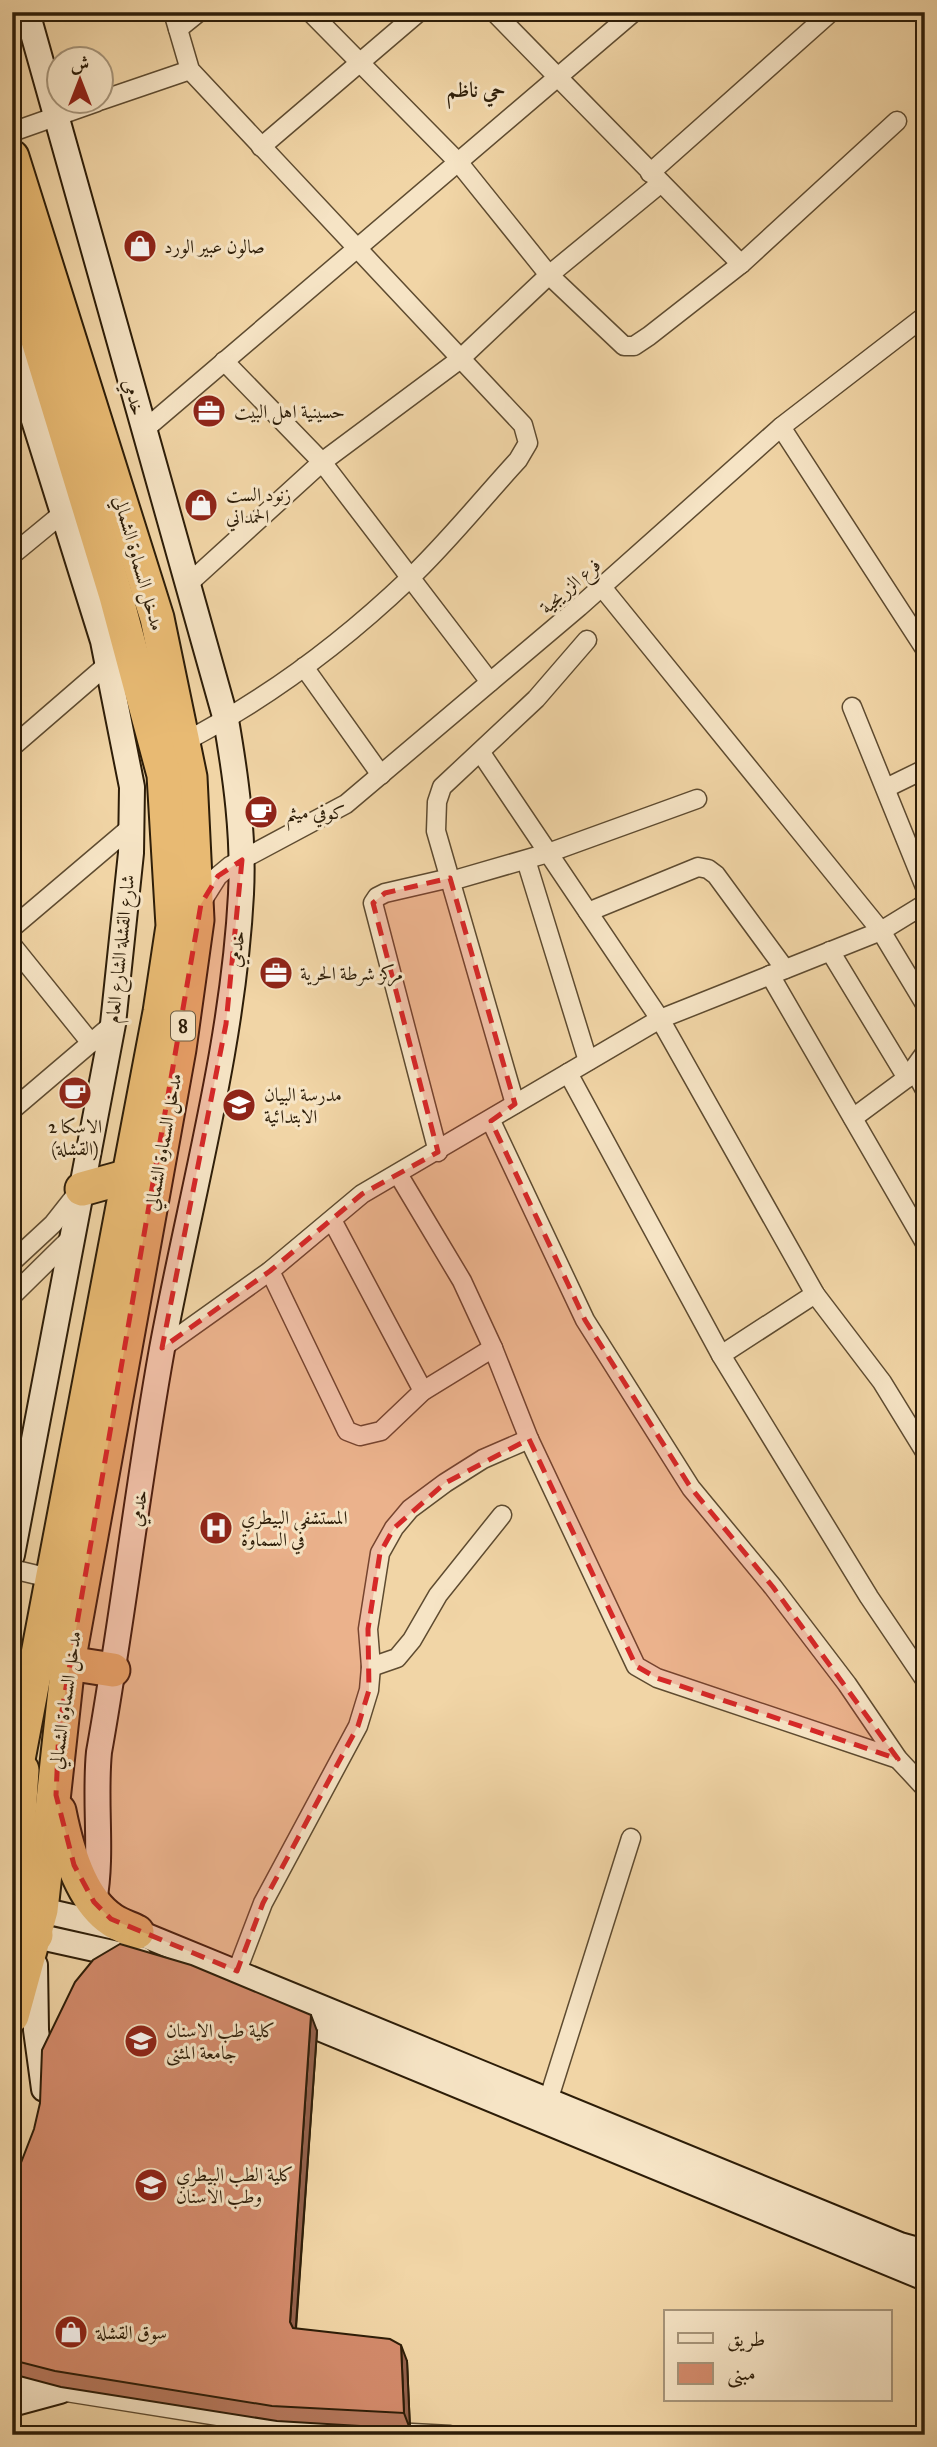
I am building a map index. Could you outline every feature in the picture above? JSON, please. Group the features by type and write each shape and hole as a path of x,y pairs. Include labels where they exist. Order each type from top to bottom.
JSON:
{"highway":[{"name":"مدخل السماوة الشمالي","path":"12,157 157,618 190,777 197,920 177,1063 23,1919 12,2016"},
{"name":"مدخل السماوة الشمالي","path":"12,255 116,596 164,775 173,926 160,1012 24,1743 12,1791"},
{"path":"82,1189 129,1176"},
{"path":"68,1663 114,1670"},
{"path":"59,1728 56,1795 63,1833 74,1865 94,1902 135,1945"},
{"path":"23,1919 24,1743"}],"main road":[{"name":"خدمي","path":"27,12 46,83"},
{"name":"خدمي","path":"55,116 226,720 237,790 238,927 226,1024 188,1228 162,1348 96,1781 100,1867 94,1902"},
{"name":"شارع القشلة الشارع العام","path":"12,1555 113,1024 131,827 132,787 108,664 13,357"},
{"path":"59,2028 47,2063 43,2102 23,1919 237,1971 900,2245 925,2252"},
{"path":"95,1972 135,1945"},
{"path":"135,1945 210,1982 925,2278"},
{"path":"12,2404 60,2391"}],"street":[{"path":"184,742 226,720 304,667 410,579 518,460 528,443 523,425 190,70 176,21 199,12"},
{"path":"310,12 459,163 549,275 624,346 634,346 741,264 897,121"},
{"path":"261,147 419,12"},
{"path":"494,12 741,264"},
{"path":"144,430 634,12"},
{"path":"188,584 322,462 459,359 831,12"},
{"path":"116,95 190,70"},
{"path":"12,132 55,116"},
{"name":"فرع الزريجية","path":"236,863 346,804 601,586 781,427 925,316"},
{"path":"224,361 322,462 490,682"},
{"path":"781,427 925,649"},
{"path":"12,555 63,513"},
{"path":"601,586 881,931 925,1004"},
{"path":"515,1104 436,831 437,802 442,787 536,699 587,640"},
{"path":"16,735 108,664"},
{"path":"304,667 381,775"},
{"path":"852,707 925,887"},
{"path":"481,752 660,1019 815,1294 882,1382 925,1452"},
{"path":"886,788 925,769"},
{"path":"438,1152 373,903 377,897 526,860 697,799"},
{"path":"12,928 131,827"},
{"path":"194,849 209,863 236,863"},
{"path":"526,860 588,1061"},
{"path":"197,920 208,889 236,863"},
{"path":"588,912 698,867 708,869 716,875 778,972 853,1118 925,1243"},
{"path":"162,1348 270,1271 362,1194 491,1121 515,1104 660,1019 881,931 925,904"},
{"path":"12,945 91,1043"},
{"path":"830,951 910,1074 925,1090"},
{"path":"12,1110 113,1024"},
{"path":"853,1118 910,1074 925,1053"},
{"path":"568,1073 721,1355 869,1597 925,1680"},
{"path":"491,1121 585,1320 691,1488 782,1598 847,1684 898,1759 925,1788"},
{"path":"398,1174 462,1281 493,1348 529,1439 636,1666 657,1678 898,1759"},
{"path":"12,1262 53,1224 82,1189"},
{"path":"331,1220 423,1391"},
{"path":"12,1296 72,1237"},
{"path":"270,1271 347,1431 360,1436 381,1431 423,1391 493,1348"},
{"path":"721,1355 815,1294"},
{"path":"237,1971 263,1903 358,1726 369,1690 371,1667 368,1629 380,1553 394,1528 410,1509 483,1459 529,1439"},
{"path":"371,1667 397,1658 412,1640 438,1595 502,1515"},
{"path":"12,1569 54,1579"},
{"path":"548,2101 631,1838"},
{"path":"12,2379 60,2391 280,2427 450,2435"}],"highlighted area":[{"path":"242,860 226,1024 162,1348 270,1271 362,1194 438,1152 373,903 385,893 450,878 515,1104 491,1121 585,1320 691,1488 773,1587 898,1759 657,1678 636,1666 529,1439 445,1483 394,1528 380,1553 368,1629 369,1690 358,1726 263,1903 237,1971 111,1919 94,1902 74,1865 56,1795 59,1728 201,904 218,876"}],"building":[{"name":"كلية طب الاسنان جامعة المثنى","path":"120,1944 191,1965 311,2015 290,2322 293,2328 390,2339 401,2345 404,2413 272,2406 55,2371 12,2360 12,2186 34,2129 40,2103 42,2050 75,1982 93,1960"}],"place":[{"name":"صالون عبير الورد","path":"140,246"},
{"name":"حسينية اهل البيت","path":"209,411"},
{"name":"زنود الست الحمداني","path":"201,505"},
{"name":"كوفي ميثم","path":"261,812"},
{"name":"مركز شرطة الحرية","path":"276,973"},
{"name":"الاسكا 2 (القشلة)","path":"75,1093"},
{"name":"مدرسة البيان الابتدائية","path":"239,1105"},
{"name":"المستشفى البيطري في السماوة","path":"216,1528"},
{"name":"كلية طب الاسنان جامعة المثنى","path":"141,2041"},
{"name":"كلية الطب البيطري وطب الاسنان","path":"151,2185"},
{"name":"سوق القشلة","path":"71,2332"}],"district":[{"name":"حي ناظم","path":"476,90"}]}
